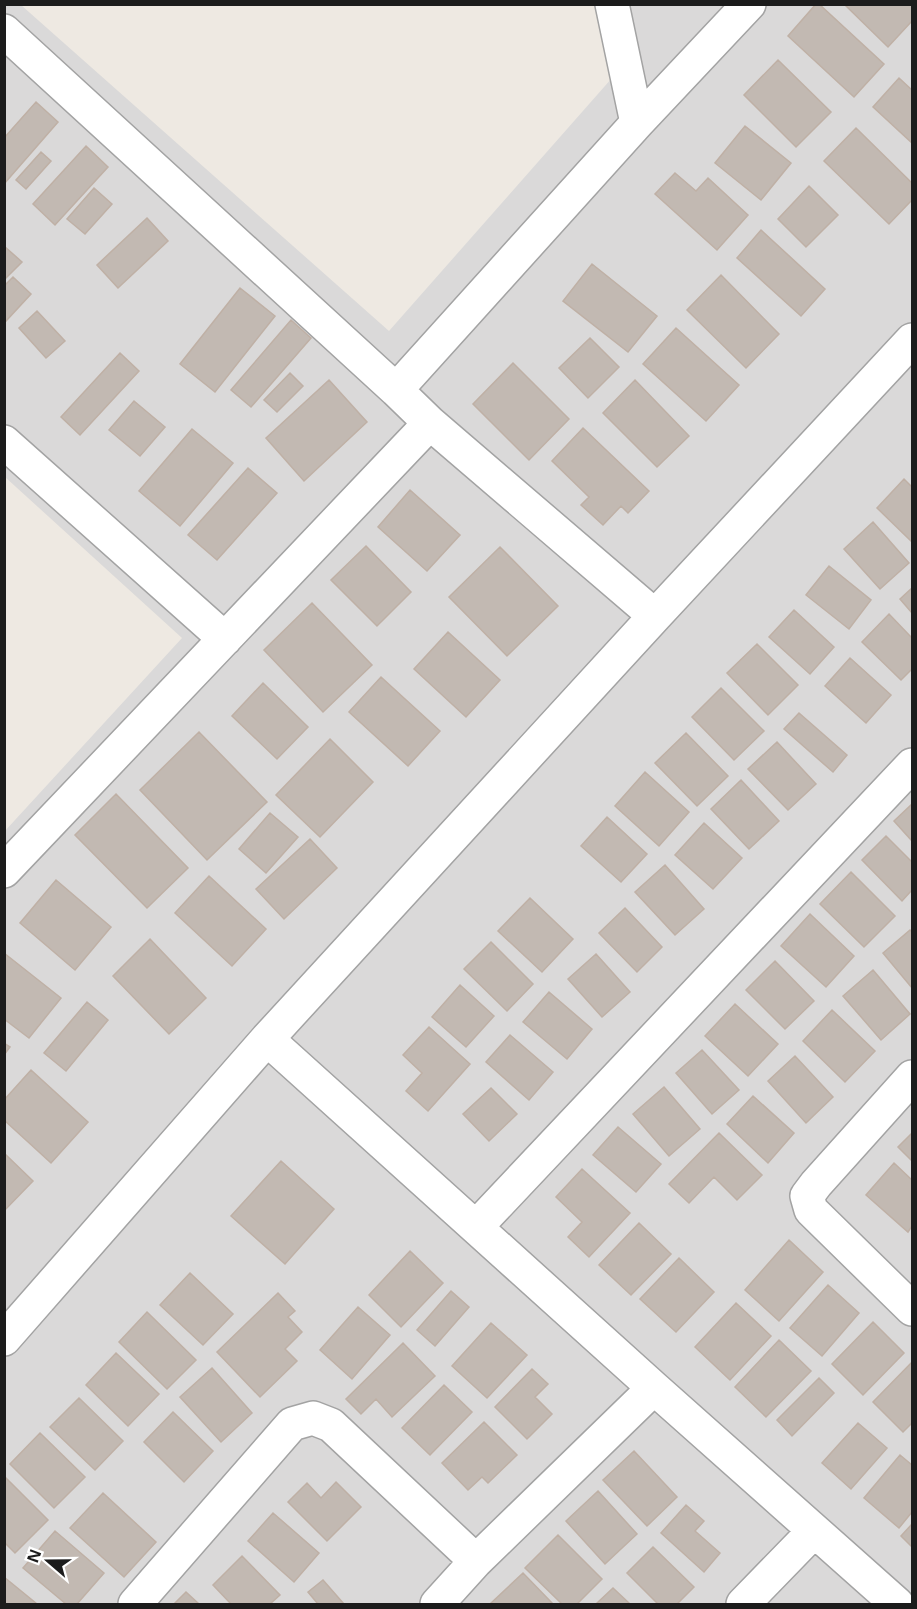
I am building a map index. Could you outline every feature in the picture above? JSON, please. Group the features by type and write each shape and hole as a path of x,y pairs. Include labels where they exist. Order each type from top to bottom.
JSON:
{"street":[{"path":"612,4 637,123"},
{"path":"396,390 637,123 749,4"},
{"path":"4,31 430,423 655,616"},
{"path":"4,1339 267,1039 912,340"},
{"path":"4,871 430,423"},
{"path":"4,442 225,639"},
{"path":"476,1227 912,765"},
{"path":"267,1039 897,1605"},
{"path":"912,1077 807,1196 811,1210 912,1309"},
{"path":"437,1605 476,1561 654,1388"},
{"path":"135,1605 292,1424 313,1418 331,1425 476,1561"},
{"path":"743,1605 814,1531"}],"shaded area":[{"path":"5,5 21,5 389,331 612,78 595,5 912,5 912,1604 5,1604 4,832 182,638 5,477"}],"building":[{"path":"816,4 819,4 884,64 854,97 788,36"},
{"path":"844,4 912,4 912,21 888,47"},
{"path":"778,60 831,112 796,147 744,95"},
{"path":"899,78 912,90 912,143 873,107"},
{"path":"36,102 58,122 4,184 4,138"},
{"path":"745,126 791,163 761,200 715,163"},
{"path":"856,128 912,183 912,200 889,224 824,161"},
{"path":"86,146 108,167 55,225 33,204"},
{"path":"41,152 51,161 26,189 16,180"},
{"path":"675,173 696,191 708,178 748,215 717,250 655,194"},
{"path":"809,186 838,215 806,247 778,219"},
{"path":"94,188 112,204 85,234 67,219"},
{"path":"147,218 168,241 118,288 97,265"},
{"path":"761,230 825,289 801,316 737,258"},
{"path":"4,246 22,262 4,280"},
{"path":"592,264 657,316 628,352 563,301"},
{"path":"721,275 779,334 746,368 687,310"},
{"path":"13,277 31,294 6,321 4,320 4,286"},
{"path":"240,288 275,316 215,392 180,364"},
{"path":"37,311 65,341 46,358 19,328"},
{"path":"291,320 311,338 251,407 231,390"},
{"path":"676,328 739,385 706,421 643,364"},
{"path":"590,338 619,367 588,398 559,368"},
{"path":"120,353 139,371 80,435 61,417"},
{"path":"513,363 569,419 529,460 473,404"},
{"path":"290,373 303,386 277,412 264,400"},
{"path":"329,380 367,422 304,481 266,438"},
{"path":"635,380 689,436 657,467 603,413"},
{"path":"134,401 165,427 140,456 109,430"},
{"path":"583,428 649,491 628,513 621,506 603,525 581,505 589,497 552,461"},
{"path":"192,429 233,463 180,526 139,491"},
{"path":"248,468 277,493 217,560 188,535"},
{"path":"904,479 912,487 912,542 877,508"},
{"path":"410,490 460,535 427,571 378,527"},
{"path":"873,522 909,563 880,589 844,549"},
{"path":"366,546 411,592 377,626 331,580"},
{"path":"500,547 558,606 507,656 449,597"},
{"path":"829,566 871,600 849,629 806,595"},
{"path":"912,588 912,613 900,599"},
{"path":"312,603 372,665 323,712 264,650"},
{"path":"794,610 834,647 810,674 769,637"},
{"path":"889,614 912,638 912,669 901,680 862,642"},
{"path":"448,632 500,680 466,717 414,669"},
{"path":"757,644 798,685 768,715 727,673"},
{"path":"850,658 891,695 866,723 825,686"},
{"path":"381,677 440,731 408,766 349,712"},
{"path":"263,683 308,727 277,759 232,716"},
{"path":"721,688 764,731 734,760 692,717"},
{"path":"799,713 847,755 833,772 784,729"},
{"path":"199,732 267,802 207,860 140,790"},
{"path":"686,733 728,776 697,806 655,763"},
{"path":"330,739 373,782 320,837 276,795"},
{"path":"777,742 816,784 788,810 748,769"},
{"path":"645,772 689,812 659,846 615,806"},
{"path":"741,780 779,821 749,849 711,809"},
{"path":"116,794 188,868 147,908 75,835"},
{"path":"912,804 912,841 894,821"},
{"path":"270,813 298,837 266,873 239,849"},
{"path":"607,817 647,854 621,882 581,846"},
{"path":"704,823 742,858 713,889 675,855"},
{"path":"886,836 912,862 912,890 902,901 862,860"},
{"path":"310,839 337,868 284,919 256,889"},
{"path":"665,865 704,909 675,935 635,892"},
{"path":"851,872 895,916 864,947 820,904"},
{"path":"209,876 266,929 232,966 175,913"},
{"path":"56,880 111,927 75,970 20,923"},
{"path":"530,898 573,939 542,972 498,931"},
{"path":"625,908 662,947 637,972 599,933"},
{"path":"810,914 854,956 826,987 781,946"},
{"path":"910,930 912,932 912,988 883,953"},
{"path":"150,939 206,998 169,1034 113,976"},
{"path":"491,942 533,984 507,1011 464,969"},
{"path":"4,953 61,998 29,1038 4,1019"},
{"path":"596,954 630,992 602,1017 568,979"},
{"path":"775,961 814,1001 785,1029 746,990"},
{"path":"873,970 910,1014 881,1040 843,996"},
{"path":"460,985 494,1016 466,1047 432,1017"},
{"path":"549,992 592,1029 567,1059 523,1022"},
{"path":"87,1002 108,1020 66,1071 44,1053"},
{"path":"735,1004 778,1044 748,1076 705,1036"},
{"path":"832,1010 875,1051 845,1082 803,1041"},
{"path":"429,1027 470,1064 428,1111 406,1091 422,1073 403,1055"},
{"path":"510,1035 553,1072 529,1100 486,1062"},
{"path":"4,1043 10,1047 4,1055"},
{"path":"702,1050 739,1090 712,1114 676,1073"},
{"path":"795,1056 833,1097 806,1123 768,1081"},
{"path":"31,1070 88,1122 51,1163 4,1120 4,1100"},
{"path":"664,1087 700,1129 669,1156 633,1114"},
{"path":"491,1088 517,1114 489,1141 463,1114"},
{"path":"753,1096 794,1133 768,1163 727,1124"},
{"path":"618,1127 661,1164 636,1192 593,1155"},
{"path":"719,1133 762,1175 737,1200 714,1177 689,1203 669,1184"},
{"path":"912,1133 912,1161 898,1147"},
{"path":"4,1153 33,1181 4,1211"},
{"path":"281,1161 334,1209 285,1264 231,1216"},
{"path":"894,1163 912,1180 912,1226 908,1232 866,1195"},
{"path":"582,1169 630,1213 589,1257 568,1237 582,1222 556,1197"},
{"path":"639,1223 671,1254 631,1295 599,1265"},
{"path":"789,1240 823,1272 779,1321 745,1290"},
{"path":"410,1251 443,1283 401,1327 369,1295"},
{"path":"679,1258 714,1292 676,1332 640,1299"},
{"path":"190,1273 233,1314 203,1345 160,1305"},
{"path":"828,1285 859,1313 822,1356 790,1328"},
{"path":"451,1291 469,1307 435,1346 417,1330"},
{"path":"278,1293 295,1311 288,1317 302,1332 285,1349 297,1361 260,1397 217,1352"},
{"path":"736,1303 771,1336 730,1380 695,1347"},
{"path":"358,1307 390,1335 352,1379 320,1350"},
{"path":"147,1312 196,1360 167,1389 119,1342"},
{"path":"873,1322 904,1353 863,1395 832,1364"},
{"path":"491,1323 527,1355 487,1398 452,1366"},
{"path":"779,1340 811,1371 766,1417 735,1387"},
{"path":"403,1343 435,1376 392,1417 376,1399 361,1414 346,1399"},
{"path":"116,1353 159,1394 128,1426 86,1385"},
{"path":"912,1362 912,1423 903,1432 873,1402"},
{"path":"212,1368 252,1413 221,1442 180,1397"},
{"path":"532,1369 548,1384 535,1397 552,1414 527,1439 495,1407"},
{"path":"819,1378 834,1393 792,1436 777,1420"},
{"path":"444,1385 472,1412 430,1455 402,1428"},
{"path":"79,1398 123,1441 95,1470 50,1427"},
{"path":"173,1412 213,1451 184,1482 144,1442"},
{"path":"484,1422 517,1455 488,1483 482,1477 468,1490 442,1463"},
{"path":"858,1423 887,1448 851,1489 822,1463"},
{"path":"40,1433 85,1477 54,1508 10,1464"},
{"path":"634,1451 677,1497 647,1526 603,1480"},
{"path":"900,1455 912,1465 912,1512 899,1528 864,1498"},
{"path":"4,1476 48,1520 15,1553 4,1542"},
{"path":"336,1482 361,1507 327,1541 288,1502 307,1483 321,1498"},
{"path":"598,1491 637,1534 605,1564 566,1521"},
{"path":"103,1493 156,1542 124,1577 70,1528"},
{"path":"686,1505 704,1521 695,1531 720,1553 704,1572 661,1533"},
{"path":"273,1513 319,1553 294,1582 248,1541"},
{"path":"912,1524 912,1547 901,1536"},
{"path":"55,1531 104,1573 77,1604 66,1604 23,1568"},
{"path":"558,1535 602,1579 577,1604 562,1604 525,1568"},
{"path":"653,1547 694,1587 677,1604 658,1604 627,1573"},
{"path":"242,1556 280,1595 270,1604 231,1604 213,1585"},
{"path":"523,1573 553,1604 490,1604"},
{"path":"4,1577 37,1604 4,1604"},
{"path":"323,1580 344,1604 318,1604 308,1592"},
{"path":"613,1588 630,1604 596,1604"},
{"path":"186,1592 199,1604 174,1604"}]}
